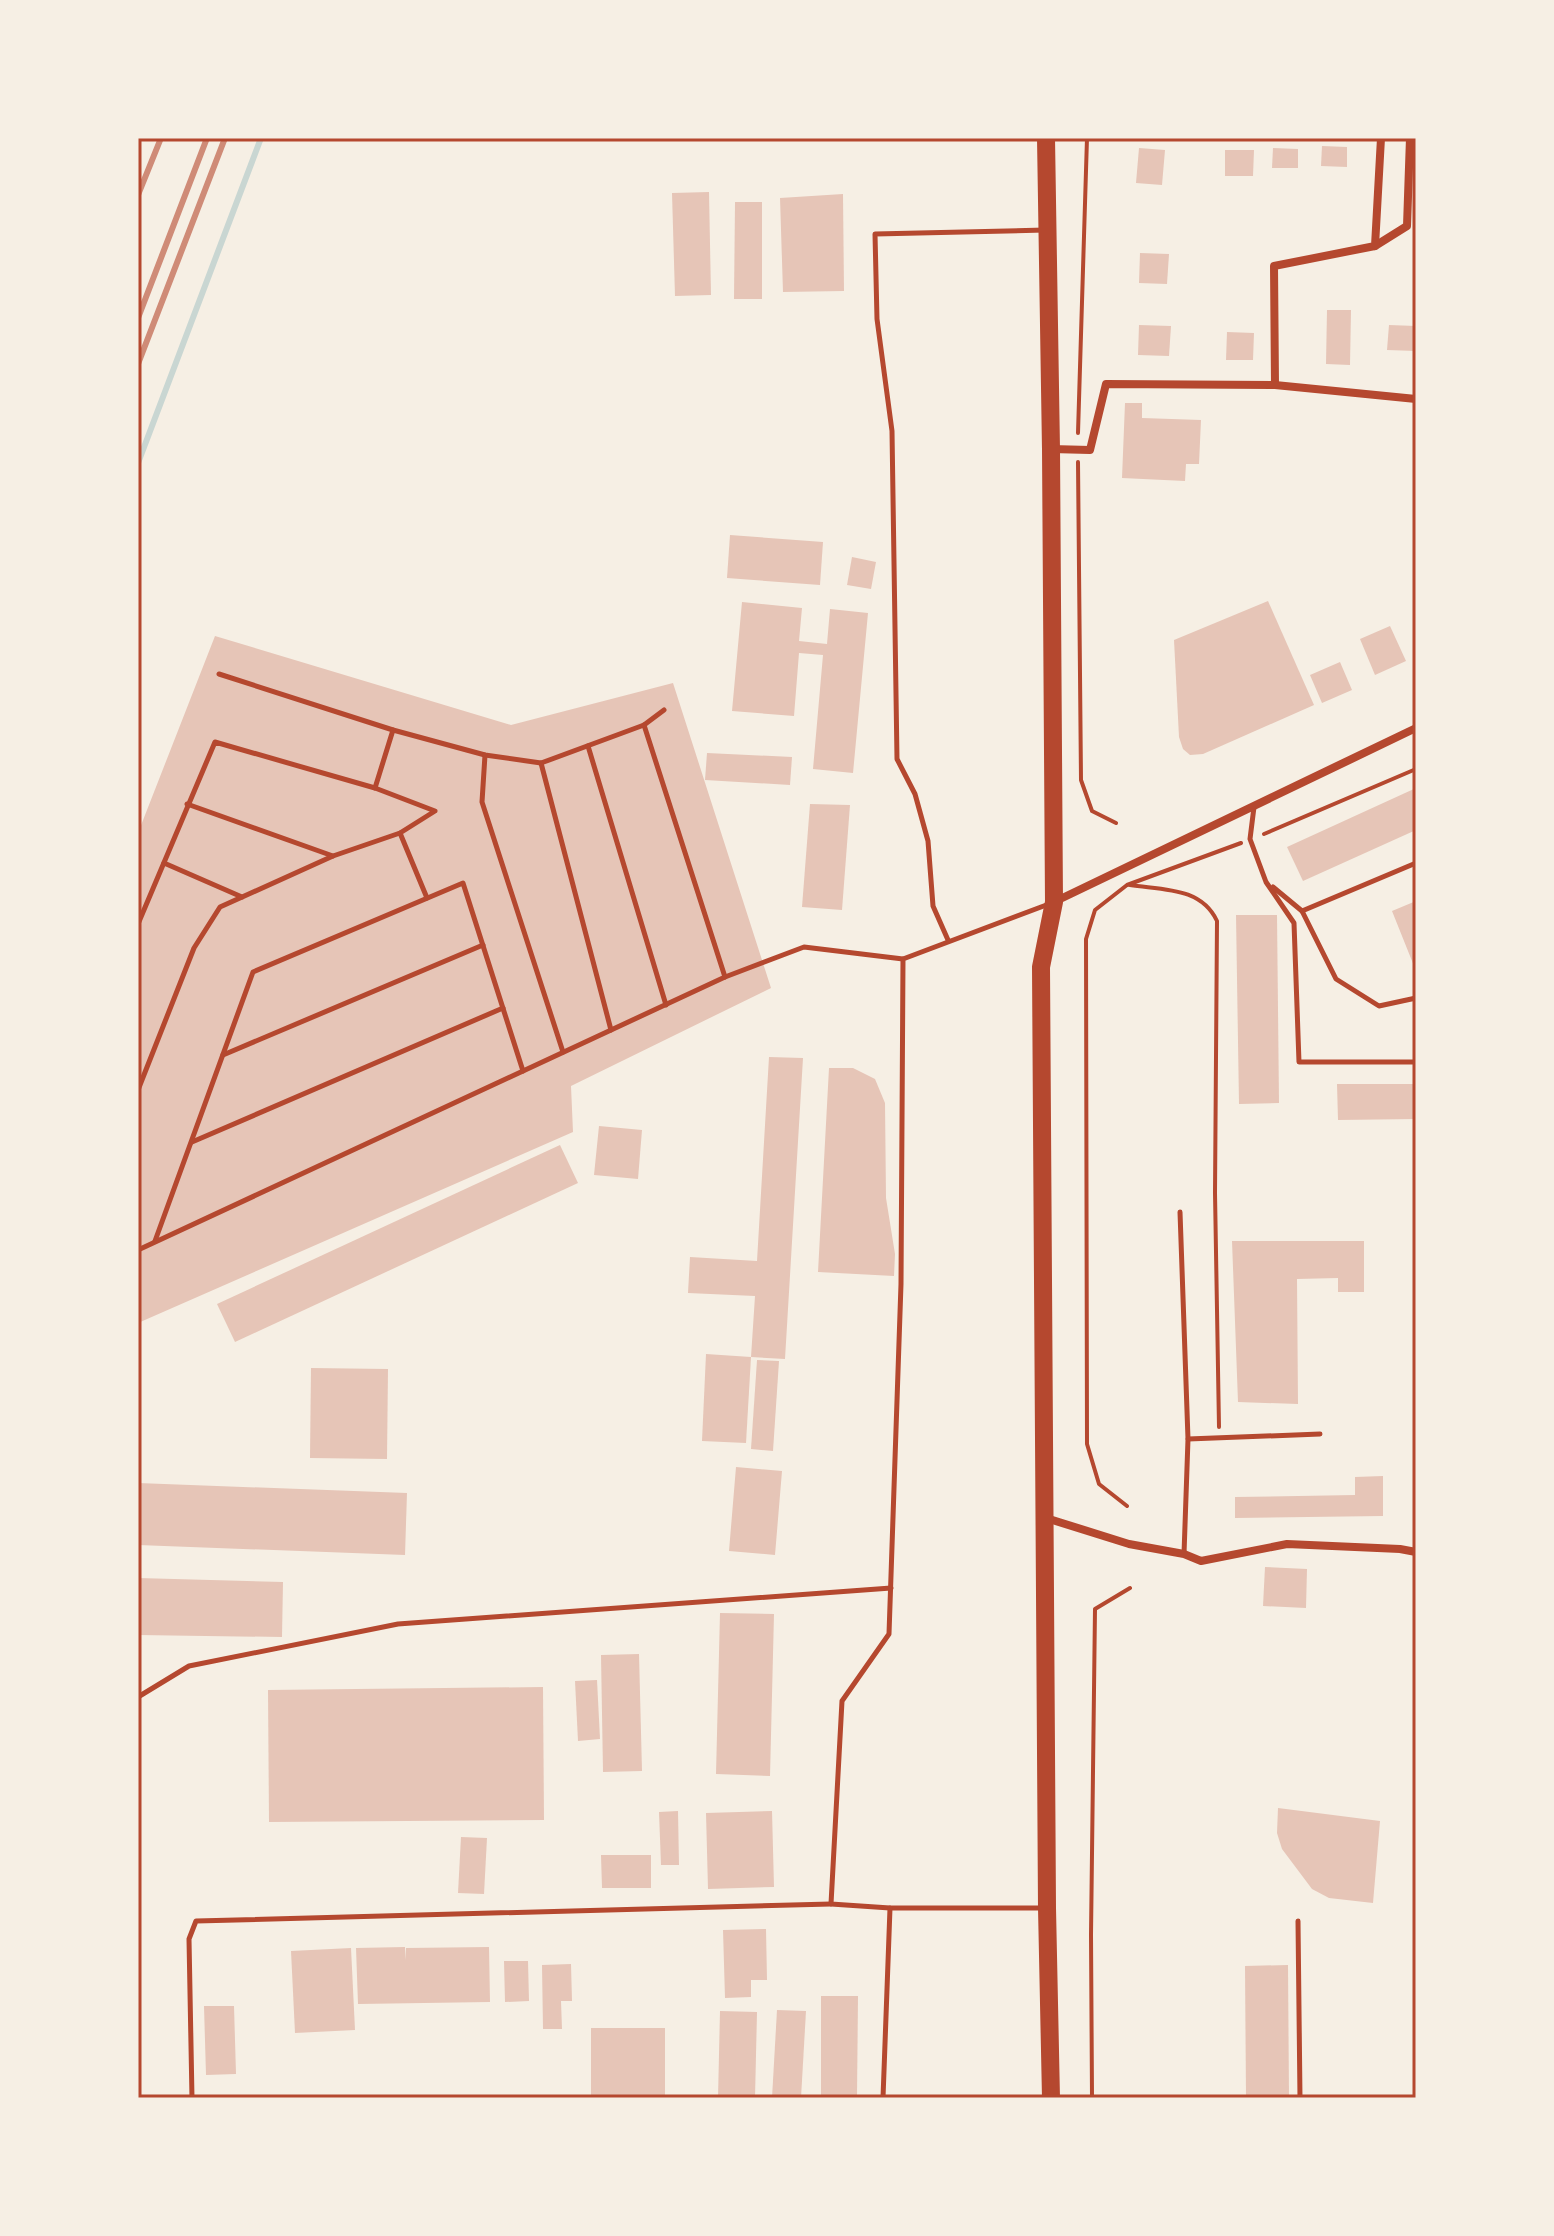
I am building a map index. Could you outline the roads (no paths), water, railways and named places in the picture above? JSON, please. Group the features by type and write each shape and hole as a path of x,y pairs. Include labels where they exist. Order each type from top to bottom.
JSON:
{"highway":[{"path":"1046,138 1054,902 1041,967 1051,2098"}],"street":[{"path":"1375,246 1381,138"},
{"path":"1275,385 1274,266 1375,246 1407,226 1410,138"},
{"path":"1051,449 1090,450 1106,384 1275,385 1416,399"},
{"path":"1054,902 1416,728"},
{"path":"1046,1518 1129,1544 1184,1554 1201,1561 1287,1544 1416,1552"}],"lane":[{"path":"948,940 933,906 928,841 918,806 897,759 892,431 877,319 875,234 1048,230"},
{"path":"219,674 393,730 485,755 541,763 644,725 664,710"},
{"path":"644,725 725,977"},
{"path":"375,788 393,730"},
{"path":"138,924 215,742 375,788 435,811 400,833 333,856 220,907 194,948 138,1090"},
{"path":"588,746 666,1005"},
{"path":"485,755 482,802 563,1052"},
{"path":"541,763 611,1030"},
{"path":"187,804 333,856"},
{"path":"1254,807 1250,839 1266,882 1294,923 1299,1062 1416,1062"},
{"path":"400,833 427,898"},
{"path":"164,863 242,897"},
{"path":"1302,911 1416,863"},
{"path":"1266,882 1302,911 1336,979 1379,1006 1416,998"},
{"path":"155,1242 253,972 463,883 523,1071"},
{"path":"138,1250 725,977 804,947 903,959 1054,902"},
{"path":"223,1055 483,945"},
{"path":"831,1904 842,1701 889,1634 901,1284 903,959"},
{"path":"191,1143 503,1008"},
{"path":"1180,1212 1188,1439 1184,1554"},
{"path":"1188,1439 1320,1434"},
{"path":"138,1697 189,1666 398,1624 891,1588"},
{"path":"192,2098 189,1939 196,1921 831,1904 890,1908 1047,1908"},
{"path":"883,2098 890,1908"},
{"path":"1298,1921 1300,2098"}],"waterway":[{"path":"138,463 261,138"}],"railway":[{"path":"138,195 161,138"},
{"path":"138,318 207,138"},
{"path":"138,364 225,138"}]}
